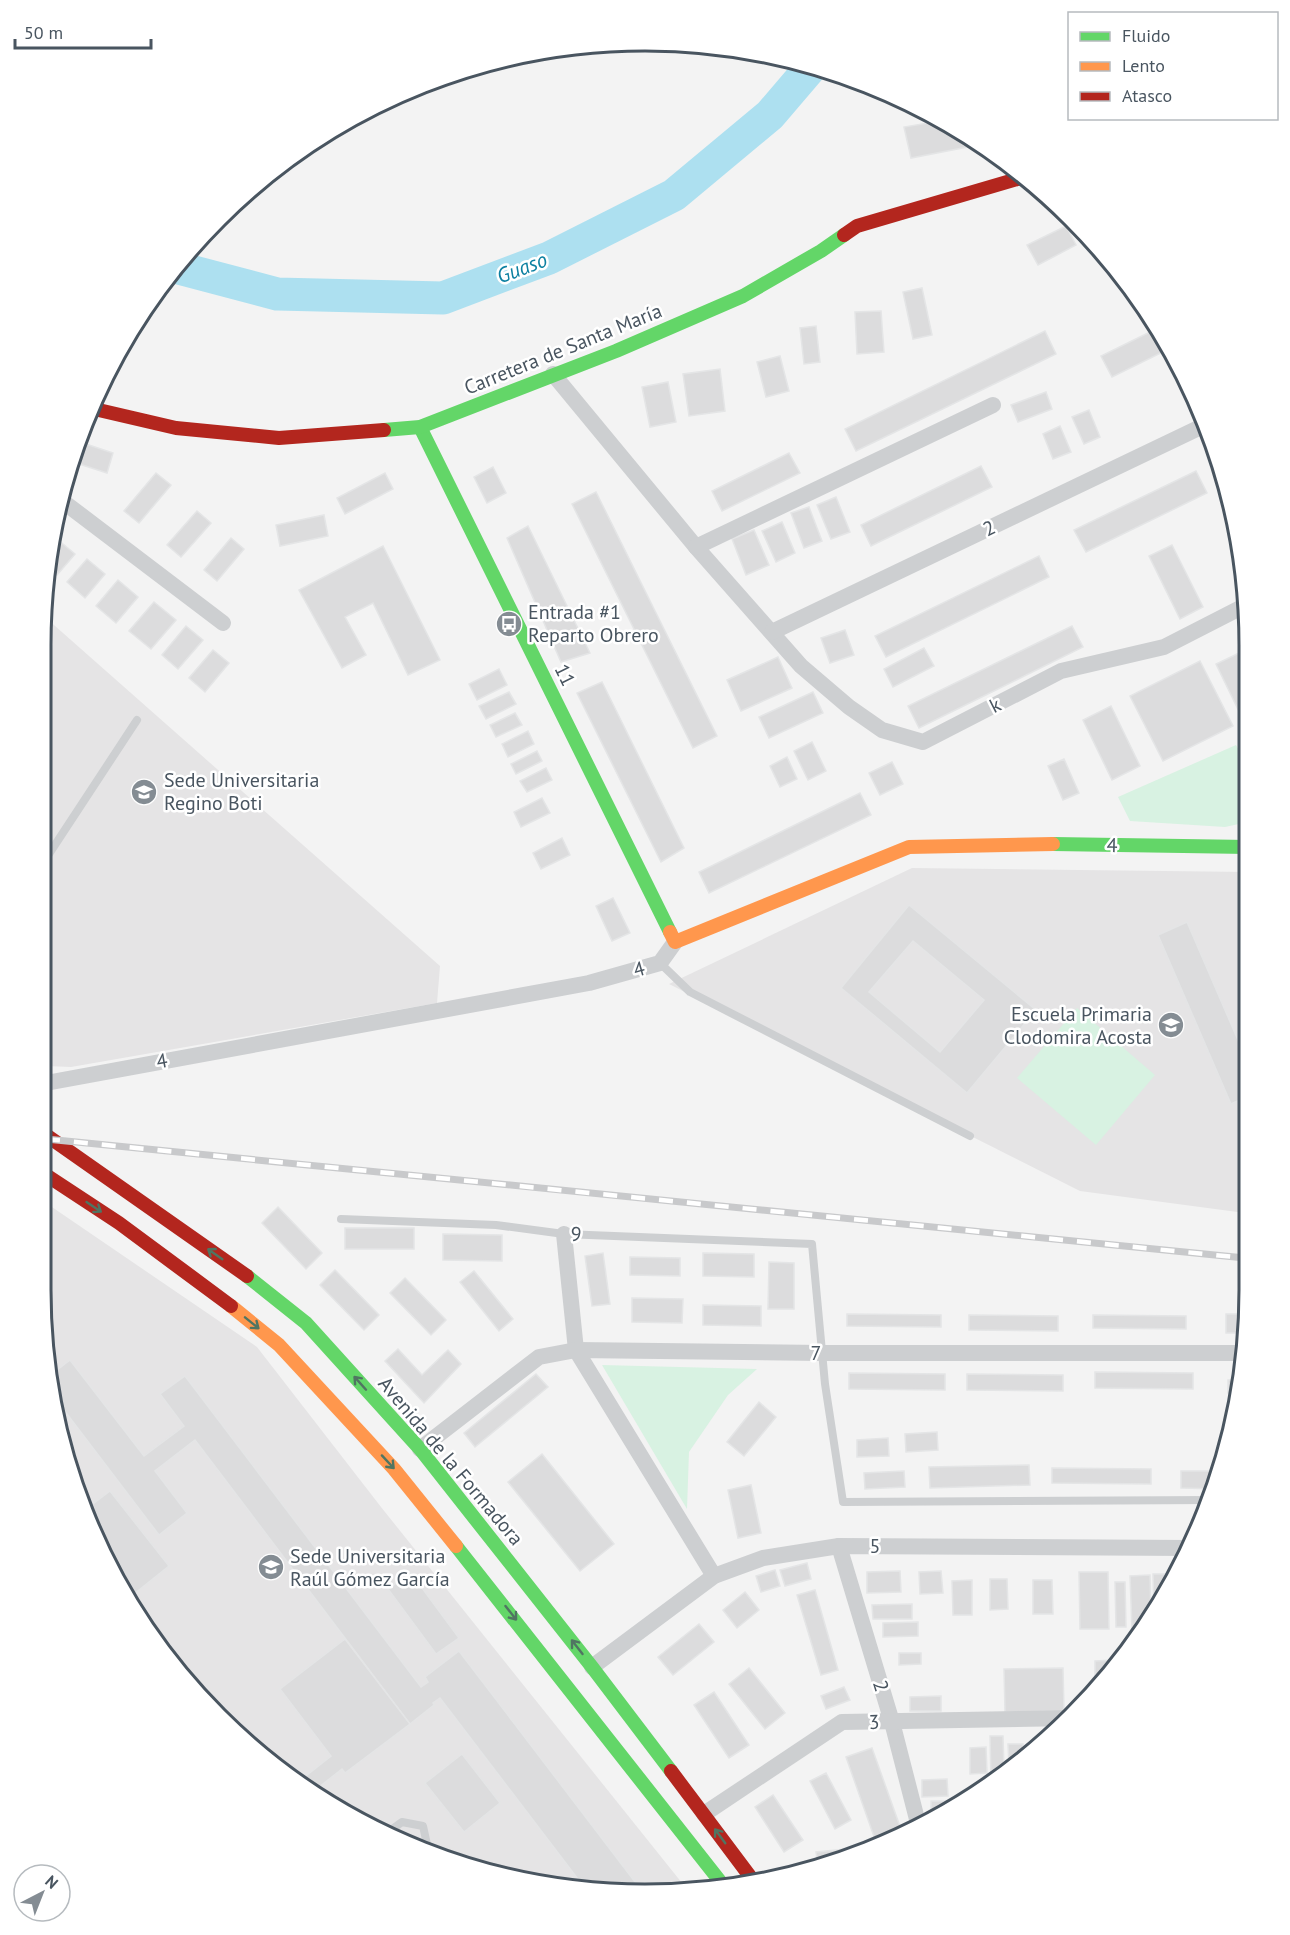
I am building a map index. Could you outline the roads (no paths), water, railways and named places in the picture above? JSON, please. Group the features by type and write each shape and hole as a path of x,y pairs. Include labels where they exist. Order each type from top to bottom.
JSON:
{"street":[{"name":"Carretera de Santa María","path":"99,410 176,428 279,438 420,427 616,351 743,296 821,251 857,226 1014,180"},
{"name":"k","path":"553,374 696,547 801,666 849,707 882,730 923,742 1061,671 1164,646 1238,609"},
{"path":"696,547 993,405"},
{"name":"11","path":"420,427 675,942"},
{"name":"2","path":"772,632 1198,428"},
{"path":"68,505 223,623"},
{"name":"4","path":"51,1082 589,983 660,963 675,942 909,847 1079,844 1239,847"},
{"name":"Avenida de la Formadora","path":"51,1138 256,1282 306,1323 420,1449 592,1667 749,1875"},
{"path":"51,1178 119,1223 230,1305 279,1345 394,1469 495,1594 718,1880"},
{"path":"564,1234 576,1350 714,1576"},
{"name":"7","path":"420,1449 539,1357 576,1350 822,1353 1236,1353"},
{"name":"2","path":"838,1546 892,1722 917,1818"},
{"name":"5","path":"592,1667 714,1576 763,1558 838,1546 1180,1548"},
{"name":"3","path":"704,1814 842,1722 1056,1718"}],"lane":[{"path":"51,849 137,720"},
{"path":"660,963 690,992 970,1136"},
{"name":"9","path":"341,1219 496,1225 564,1234 812,1244 822,1353"},
{"path":"822,1353 843,1502 1200,1500"},
{"path":"394,1828 402,1822 423,1826 426,1842"}],"waterway":[{"name":"Guaso","path":"185,270 277,294 443,298 549,258 674,195 770,115 806,73"}],"railway":[{"path":"51,1139 1239,1257"}],"place":[{"name":"Entrada #1 Reparto Obrero","path":"509,624"},
{"name":"Sede Universitaria Regino Boti","path":"144,792"},
{"name":"Escuela Primaria Clodomira Acosta","path":"1171,1025"},
{"name":"Sede Universitaria Raúl Gómez García","path":"271,1567"}]}
